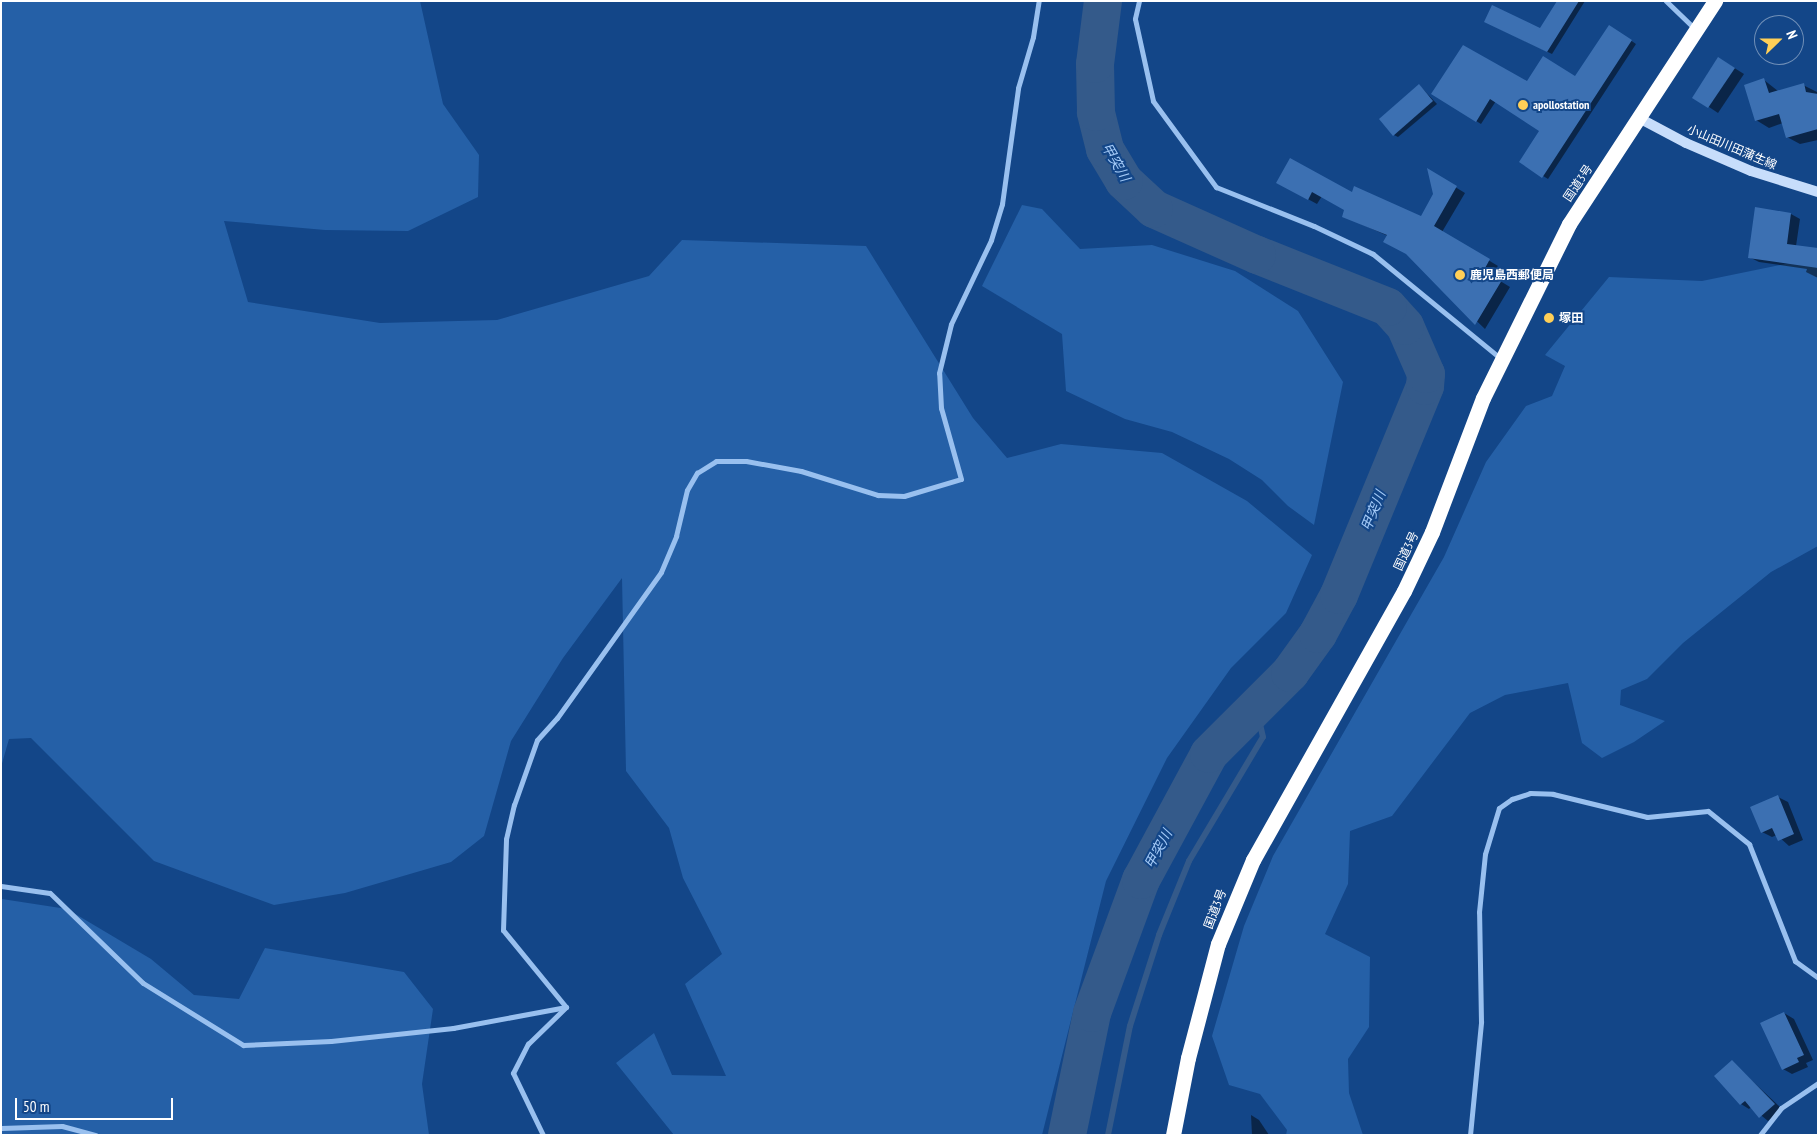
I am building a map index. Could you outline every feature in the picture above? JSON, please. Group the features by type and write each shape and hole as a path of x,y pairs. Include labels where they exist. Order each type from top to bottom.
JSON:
{"highway":[{"name":"国道3号","path":"1173,1135 1188,1058 1218,944 1233,902 1253,860 1404,591 1432,532 1500,358 1569,224 1715,1"}],"main road":[{"name":"小山田川田蒲生線","path":"1639,118 1751,171 1818,192"}],"street":[{"path":"566,1006 503,930 506,838 514,806 537,740 557,718 661,572 676,536 687,490 697,473 716,461 746,462 801,471 878,495 904,496 961,479 941,408 939,373 951,324 991,240 1002,204 1018,88 1033,37 1038,1"},
{"path":"1139,1 1135,19 1153,101 1216,187 1314,226 1373,254 1500,358"},
{"path":"1666,1 1697,31"},
{"path":"1470,1135 1481,1022 1479,912 1485,854 1498,808 1512,799 1530,793 1553,794 1647,817 1708,811 1749,844 1795,962 1818,978"},
{"path":"1,886 50,893 143,984 243,1045 331,1041 453,1028 566,1006"},
{"path":"543,1135 512,1073 528,1044 566,1006"},
{"path":"1760,1135 1781,1108 1818,1083"},
{"path":"1,1128 62,1126 96,1135"}],"shaded area":[{"path":"1,1 420,1 443,104 479,155 478,197 408,231 325,230 224,221 248,302 380,323 497,320 649,276 682,240 866,246 973,418 1007,458 1061,444 1162,453 1247,501 1312,555 1286,613 1231,668 1167,758 1106,881 1042,1135 674,1135 616,1063 654,1033 672,1075 726,1076 685,984 722,954 683,878 669,828 626,771 622,578 563,658 511,741 484,836 451,862 345,893 274,905 154,861 31,738 9,739 1,767"},
{"path":"1022,205 1042,209 1080,249 1152,245 1235,271 1298,311 1343,382 1314,525 1288,506 1262,480 1229,459 1172,432 1125,419 1066,391 1062,334 982,286"},
{"path":"1818,252 1818,546 1771,572 1683,643 1647,679 1621,690 1620,705 1665,721 1634,742 1602,758 1582,743 1568,683 1505,695 1470,713 1392,816 1350,831 1348,884 1325,934 1370,957 1369,1027 1348,1059 1349,1093 1363,1135 1286,1135 1287,1130 1260,1094 1229,1085 1212,1036 1244,926 1273,856 1444,557 1486,462 1526,406 1552,396 1565,366 1545,355 1609,277 1702,281 1790,263"},
{"path":"2,899 67,909 151,959 194,995 239,999 265,948 404,972 433,1009 422,1084 429,1135 1,1135"}],"building":[{"path":"1557,1 1579,1 1547,52 1484,22 1492,5 1540,28"},
{"path":"1609,25 1632,40 1542,178 1519,162 1539,131 1490,99 1476,122 1431,94 1463,45 1527,81 1543,56 1575,76"},
{"path":"1718,57 1735,68 1708,108 1692,98"},
{"path":"1764,78 1769,93 1804,83 1806,92 1818,94 1818,129 1786,138 1779,114 1755,121 1744,85"},
{"path":"1419,84 1433,101 1393,136 1379,119"},
{"path":"1290,158 1352,192 1354,186 1421,216 1433,194 1427,168 1457,186 1434,226 1490,259 1484,270 1502,280 1475,325 1406,254 1383,242 1387,235 1342,217 1344,210 1312,192 1308,200 1276,183"},
{"path":"1755,207 1791,213 1787,244 1818,248 1818,268 1748,258"},
{"path":"1778,795 1794,834 1778,841 1772,828 1761,833 1750,807"},
{"path":"1784,1012 1804,1055 1797,1058 1799,1062 1782,1070 1760,1023"},
{"path":"1732,1060 1775,1104 1759,1118 1745,1101 1740,1105 1714,1076"}],"waterway":[{"name":"甲突川","path":"1067,1135 1092,1013 1141,880 1209,754 1290,673 1318,634 1339,595 1425,386 1426,374 1405,326 1388,307 1257,255 1154,209 1124,181 1105,149 1096,112 1095,64 1103,1"},
{"path":"1108,1135 1130,1026 1159,935 1189,861 1263,737 1256,706"}],"place":[{"name":"apollostation","path":"1523,105"},
{"name":"鹿児島西郵便局","path":"1460,275"},
{"name":"塚田","path":"1549,318"}]}
